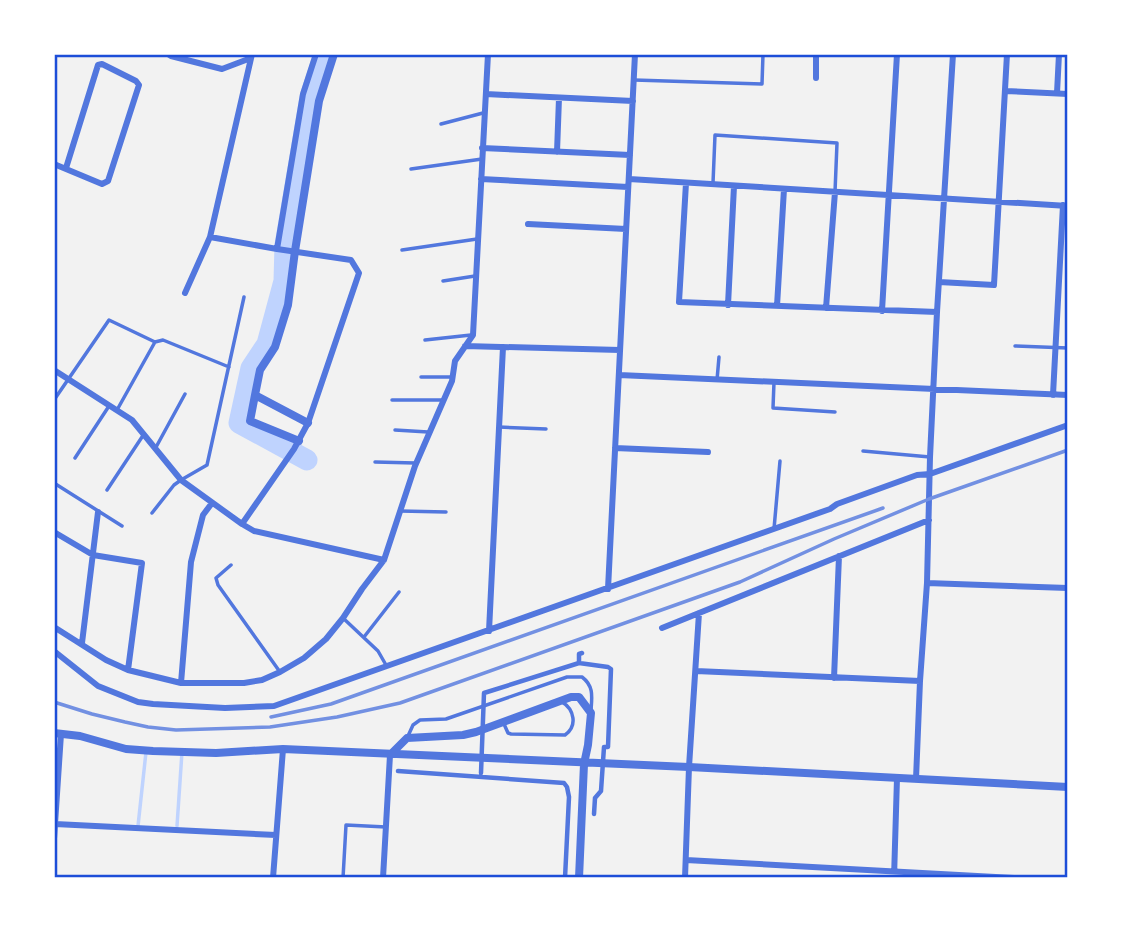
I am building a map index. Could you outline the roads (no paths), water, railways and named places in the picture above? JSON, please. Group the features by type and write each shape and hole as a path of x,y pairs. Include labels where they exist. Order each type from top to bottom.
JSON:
{"street":[{"path":"168,54 222,69 251,56"},
{"path":"277,249 303,94 316,54"},
{"path":"299,440 250,421 260,370 275,347 289,305 292,251 319,101 334,54"},
{"path":"54,627 106,660 128,670 181,683 244,683 262,680 304,659 344,618 384,560 416,463 453,377 455,361 473,335 488,54"},
{"path":"608,589 635,54"},
{"path":"816,54 816,78"},
{"path":"882,311 897,54"},
{"path":"916,779 927,583 937,312 953,54"},
{"path":"939,282 994,285 1007,54"},
{"path":"1057,93 1059,54"},
{"path":"185,293 210,237 251,56"},
{"path":"54,164 102,184 108,181 138,85 136,81 102,64 98,65 66,168"},
{"path":"1005,91 1068,94"},
{"path":"485,94 633,101"},
{"path":"557,152 559,97"},
{"path":"482,149 630,155"},
{"path":"481,179 713,184 1065,205 1053,394"},
{"path":"685,183 679,302 937,312"},
{"path":"728,305 734,186"},
{"path":"777,306 784,188"},
{"path":"826,308 835,192"},
{"path":"528,224 626,229"},
{"path":"210,237 351,260 359,273 308,424 242,524"},
{"path":"465,346 620,351"},
{"path":"489,631 503,347"},
{"path":"54,370 132,420 181,480 254,531 384,560"},
{"path":"619,375 1068,395"},
{"path":"255,395 308,424"},
{"path":"54,652 97,686 138,702 225,708 274,706 608,589 917,475 930,474 1068,425"},
{"path":"615,448 708,452"},
{"path":"181,683 191,562 204,515 212,503"},
{"path":"82,643 99,512"},
{"path":"662,628 929,520"},
{"path":"54,533 93,555 142,562 128,670"},
{"path":"834,678 839,556"},
{"path":"927,583 1068,588"},
{"path":"685,878 699,613"},
{"path":"579,663 579,654 582,653"},
{"path":"481,773 484,693 579,663 608,667 611,669 608,747 604,747 601,791 595,798 594,814"},
{"path":"696,671 920,681"},
{"path":"383,878 390,755 407,738 476,732 560,701 579,697 590,713 584,764 579,878"},
{"path":"54,839 58,734 80,736 126,749 152,751 216,753 283,749 1068,787"},
{"path":"273,878 283,749"},
{"path":"398,771 564,783 569,797 565,878"},
{"path":"894,875 897,779"},
{"path":"55,824 276,835"},
{"path":"686,860 894,875 1014,878"}],"lane":[{"path":"634,80 762,84 764,54"},
{"path":"441,124 484,113"},
{"path":"713,184 715,135 837,143 835,192"},
{"path":"411,169 482,159"},
{"path":"402,250 477,239"},
{"path":"443,281 476,276"},
{"path":"152,513 174,485 207,465 244,296"},
{"path":"1058,301 1068,302"},
{"path":"54,400 109,320 156,342 163,340 229,367"},
{"path":"425,340 473,335"},
{"path":"116,411 156,342"},
{"path":"1015,346 1068,348"},
{"path":"718,380 719,357"},
{"path":"421,377 453,377"},
{"path":"775,383 773,408 835,412"},
{"path":"155,449 185,394"},
{"path":"392,400 444,400"},
{"path":"75,458 109,406"},
{"path":"499,426 546,429"},
{"path":"395,430 430,432"},
{"path":"107,490 144,434"},
{"path":"863,451 930,457"},
{"path":"774,529 779,461"},
{"path":"375,462 416,463"},
{"path":"54,483 122,526"},
{"path":"400,511 446,512"},
{"path":"231,565 216,578 218,584 280,672"},
{"path":"364,637 399,592"},
{"path":"344,618 378,651 387,667"},
{"path":"407,738 413,725 420,720 446,719 567,677 582,677 590,686 590,713"},
{"path":"503,722 508,733 512,734 565,735 570,731 573,716 569,707 560,701"},
{"path":"343,878 346,824 386,827"}],"waterway":[{"path":"307,460 239,423 251,368 267,344 284,281 285,245 310,97 324,54"},
{"path":"138,826 146,752"},
{"path":"177,826 182,752"}],"railway":[{"path":"54,702 125,722 176,730 270,727 337,717 400,703 740,582 929,499 1068,450"},
{"path":"271,717 331,704 883,508"}]}
